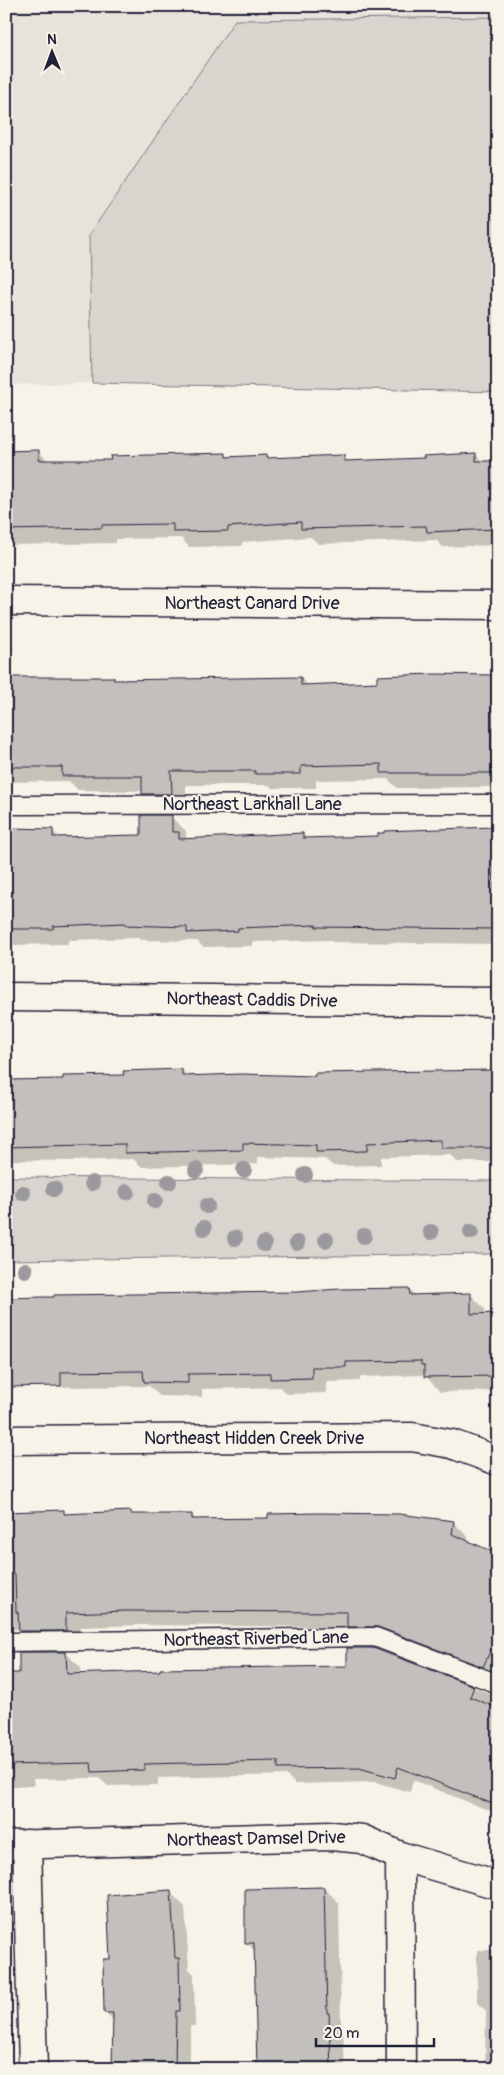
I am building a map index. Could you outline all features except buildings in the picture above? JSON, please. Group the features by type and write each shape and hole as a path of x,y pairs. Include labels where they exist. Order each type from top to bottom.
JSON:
{"street":[{"name":"Northeast Canard Drive","path":"6,601 498,605"},
{"name":"Northeast Caddis Drive","path":"6,997 498,1002"},
{"name":"Northeast Hidden Creek Drive","path":"6,1440 412,1437 452,1444 498,1461"},
{"name":"Northeast Damsel Drive","path":"16,1845 332,1836 362,1839 400,1856 498,1885"},
{"path":"16,1845 33,2069"},
{"path":"400,1856 401,2069"}],"lane":[{"name":"Northeast Larkhall Lane","path":"6,805 498,804"},
{"name":"Northeast Riverbed Lane","path":"6,1642 376,1637 498,1684"}],"shaded area":[{"path":"6,6 498,6 498,17 235,20 89,235 92,383 6,385"},
{"path":"498,17 498,392 92,383 89,235 235,20"},
{"path":"6,1177 498,1181 498,1254 6,1260"}]}
